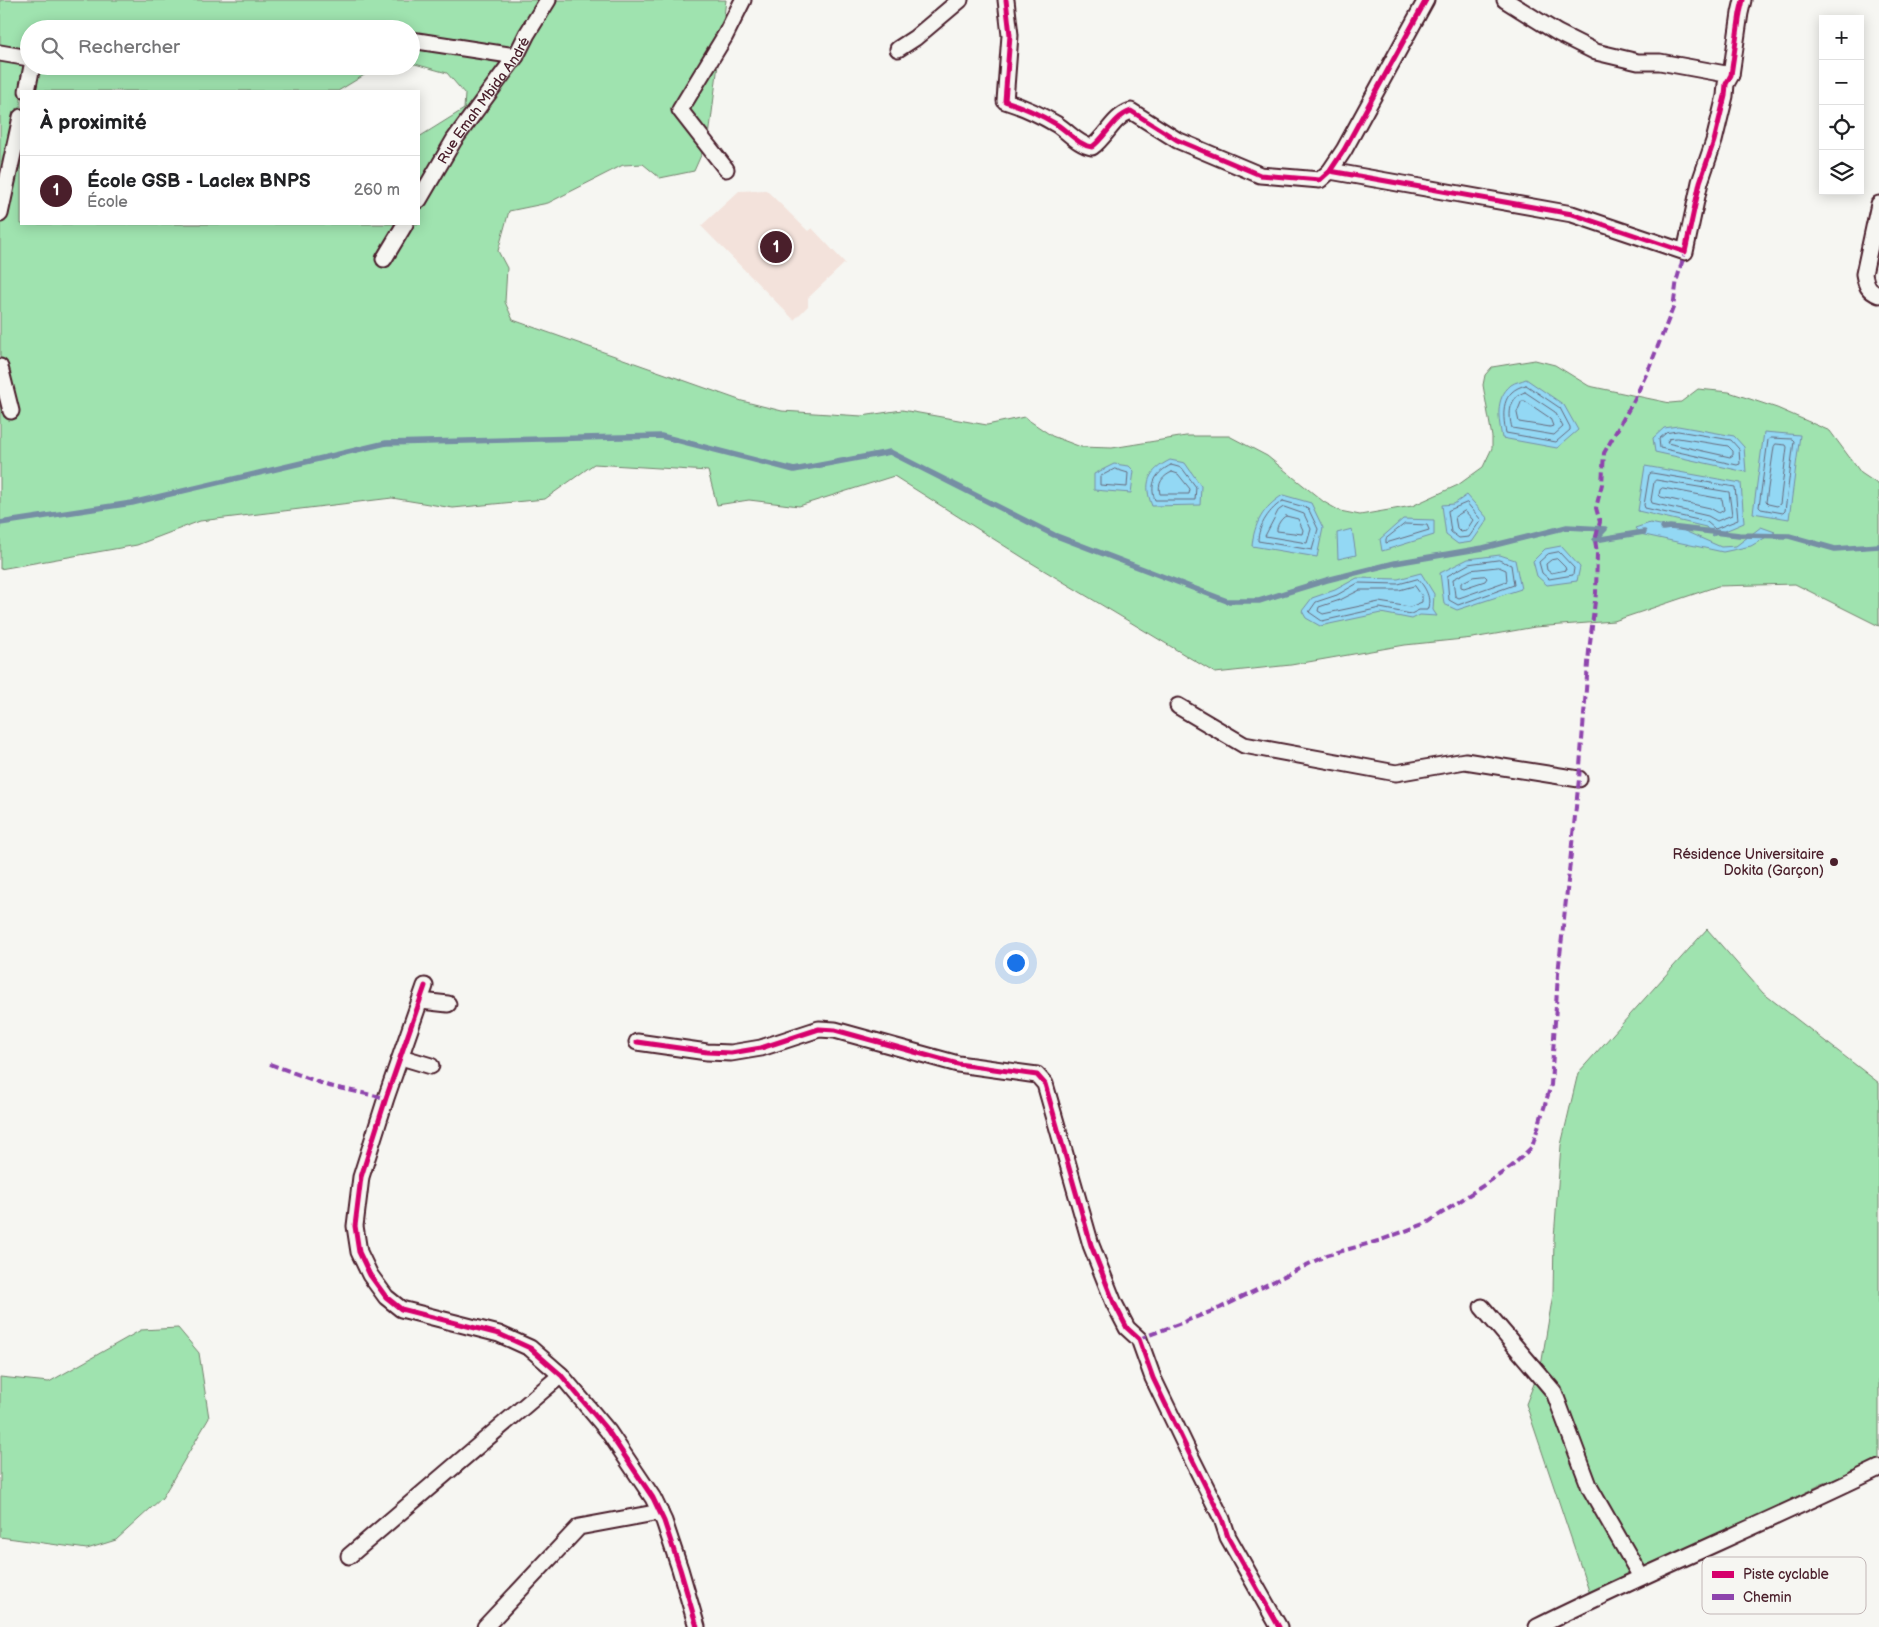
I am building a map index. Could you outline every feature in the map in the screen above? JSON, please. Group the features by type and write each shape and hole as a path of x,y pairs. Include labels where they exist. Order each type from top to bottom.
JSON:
{"street":[{"name":"Rue Emah Mbida André","path":"420,198 454,140 516,56 526,34 548,0"},
{"path":"726,169 680,110 725,36 743,0"},
{"path":"898,49 915,38 960,0"},
{"path":"1006,0 1010,35 1006,101 1030,109 1058,125 1084,146 1092,147 1122,114 1131,111 1177,140 1260,175 1320,180 1330,171 1344,150 1426,0"},
{"path":"1505,0 1558,33 1596,52 1638,62 1660,62 1731,75"},
{"path":"1330,171 1572,214 1684,252 1700,182 1714,141 1726,84 1731,75 1743,0"},
{"path":"420,41 516,56"},
{"path":"0,53 20,56"},
{"path":"27,90 30,75"},
{"path":"0,214 20,122"},
{"path":"1879,204 1864,274 1866,284 1871,292 1879,295"},
{"path":"384,259 404,225"},
{"path":"0,367 11,411"},
{"path":"1178,706 1244,745 1263,749 1396,773 1465,762 1579,779"},
{"path":"425,986 361,1177 355,1226 359,1252 370,1275 386,1297 401,1309 499,1334 530,1348 561,1375 608,1431 653,1498 660,1512 680,1569 697,1627"},
{"path":"421,1001 448,1004"},
{"path":"637,1042 707,1052 731,1053 761,1048 819,1029 835,1030 958,1064 1037,1075 1046,1084 1091,1245 1114,1303 1127,1328 1138,1339 1153,1378 1222,1519 1228,1537 1279,1627"},
{"path":"402,1057 431,1066"},
{"path":"1482,1307 1554,1392 1590,1488 1641,1577"},
{"path":"349,1556 561,1375"},
{"path":"1536,1627 1879,1468"},
{"path":"485,1627 579,1527 660,1512"}],"shaded area":[{"path":"766,190 808,231 812,228 845,263 808,298 808,306 794,320 701,226 739,191"}],"green space":[{"path":"0,0 726,0 709,137 694,171 660,178 643,164 623,165 548,203 509,211 498,251 507,268 505,302 513,320 742,401 782,411 862,416 902,410 987,425 1024,417 1052,436 1081,447 1112,448 1186,436 1229,436 1267,456 1324,502 1340,511 1360,515 1412,506 1458,485 1483,467 1492,448 1492,437 1483,385 1485,375 1492,367 1535,360 1555,365 1589,386 1670,403 1681,402 1698,389 1729,392 1777,408 1830,431 1861,473 1879,485 1879,626 1795,584 1718,586 1614,621 1535,627 1473,638 1405,645 1291,665 1215,673 1030,562 894,476 799,506 749,500 717,505 708,471 594,464 545,499 453,508 392,498 200,521 137,545 0,569"},
{"path":"1707,929 1763,993 1879,1083 1879,1465 1822,1484 1592,1600 1526,1404 1541,1366 1553,1294 1554,1238 1561,1145 1578,1073"},
{"path":"178,1328 199,1353 209,1418 162,1498 116,1540 87,1549 0,1537 0,1377 49,1382 141,1330"}],"water":[{"path":"1526,379 1564,405 1578,430 1557,448 1502,438 1499,410 1502,397 1511,385"},
{"path":"1678,426 1734,436 1744,447 1746,472 1655,452 1653,438 1664,428"},
{"path":"1764,432 1800,435 1789,519 1753,513"},
{"path":"1170,460 1185,463 1201,486 1200,505 1152,506 1148,491 1149,478 1152,473"},
{"path":"1114,464 1129,466 1134,471 1131,493 1094,490 1094,474"},
{"path":"1645,466 1741,483 1744,523 1713,536 1706,527 1638,511"},
{"path":"1283,495 1311,503 1323,528 1317,557 1252,546 1257,523 1270,505"},
{"path":"1467,495 1488,519 1472,542 1458,544 1446,535 1442,505 1454,504"},
{"path":"1403,519 1434,520 1434,535 1382,551 1380,539"},
{"path":"1650,523 1680,529 1721,547 1736,546 1761,527 1775,532 1751,546 1723,552 1640,534 1635,528"},
{"path":"1352,529 1356,555 1338,559 1337,533"},
{"path":"1561,546 1580,567 1577,581 1547,585 1537,576 1533,561 1545,549"},
{"path":"1500,555 1515,560 1521,589 1457,610 1444,604 1440,573 1468,559"},
{"path":"1421,573 1434,594 1433,610 1437,616 1420,615 1412,619 1381,613 1320,626 1306,618 1302,611 1312,598 1335,590 1357,578 1398,579"}],"waterway":[{"path":"0,523 132,503 386,443 661,436 794,470 890,452 1054,535 1227,601 1259,601 1327,580 1395,563 1483,548 1567,527 1605,529 1595,540 1644,532"},
{"path":"1663,528 1670,527 1739,535 1789,536 1835,549 1879,546"}],"marked path":[{"path":"1139,1339 1220,1308 1327,1255 1378,1241 1427,1223 1511,1167 1532,1147 1551,1085 1558,974 1579,779 1589,651 1596,593 1597,553 1595,540 1600,522 1596,508 1602,484 1604,453 1634,400 1650,366 1673,308 1677,279 1685,252"},
{"path":"270,1064 329,1086 386,1098"}],"cycle path":[{"path":"1006,0 1010,35 1005,101 1044,117 1087,146 1092,147 1119,118 1131,111 1177,140 1260,175 1320,180 1330,171 1344,150 1426,0"},
{"path":"1330,171 1572,214 1685,252 1700,182 1714,141 1726,84 1731,75 1743,0"},
{"path":"425,986 361,1177 355,1226 359,1252 370,1275 386,1297 401,1309 499,1334 530,1348 561,1375 608,1431 653,1498 664,1521 697,1627"},
{"path":"637,1042 707,1052 731,1053 761,1048 819,1029 835,1030 958,1064 1037,1075 1045,1084 1091,1245 1114,1303 1127,1328 1139,1339 1153,1378 1222,1519 1228,1537 1279,1627"}],"place":[{"name":"École GSB - Laclex BNPS","path":"776,247"},
{"name":"Résidence Universitaire Dokita (Garçon)","path":"1834,862"}]}
